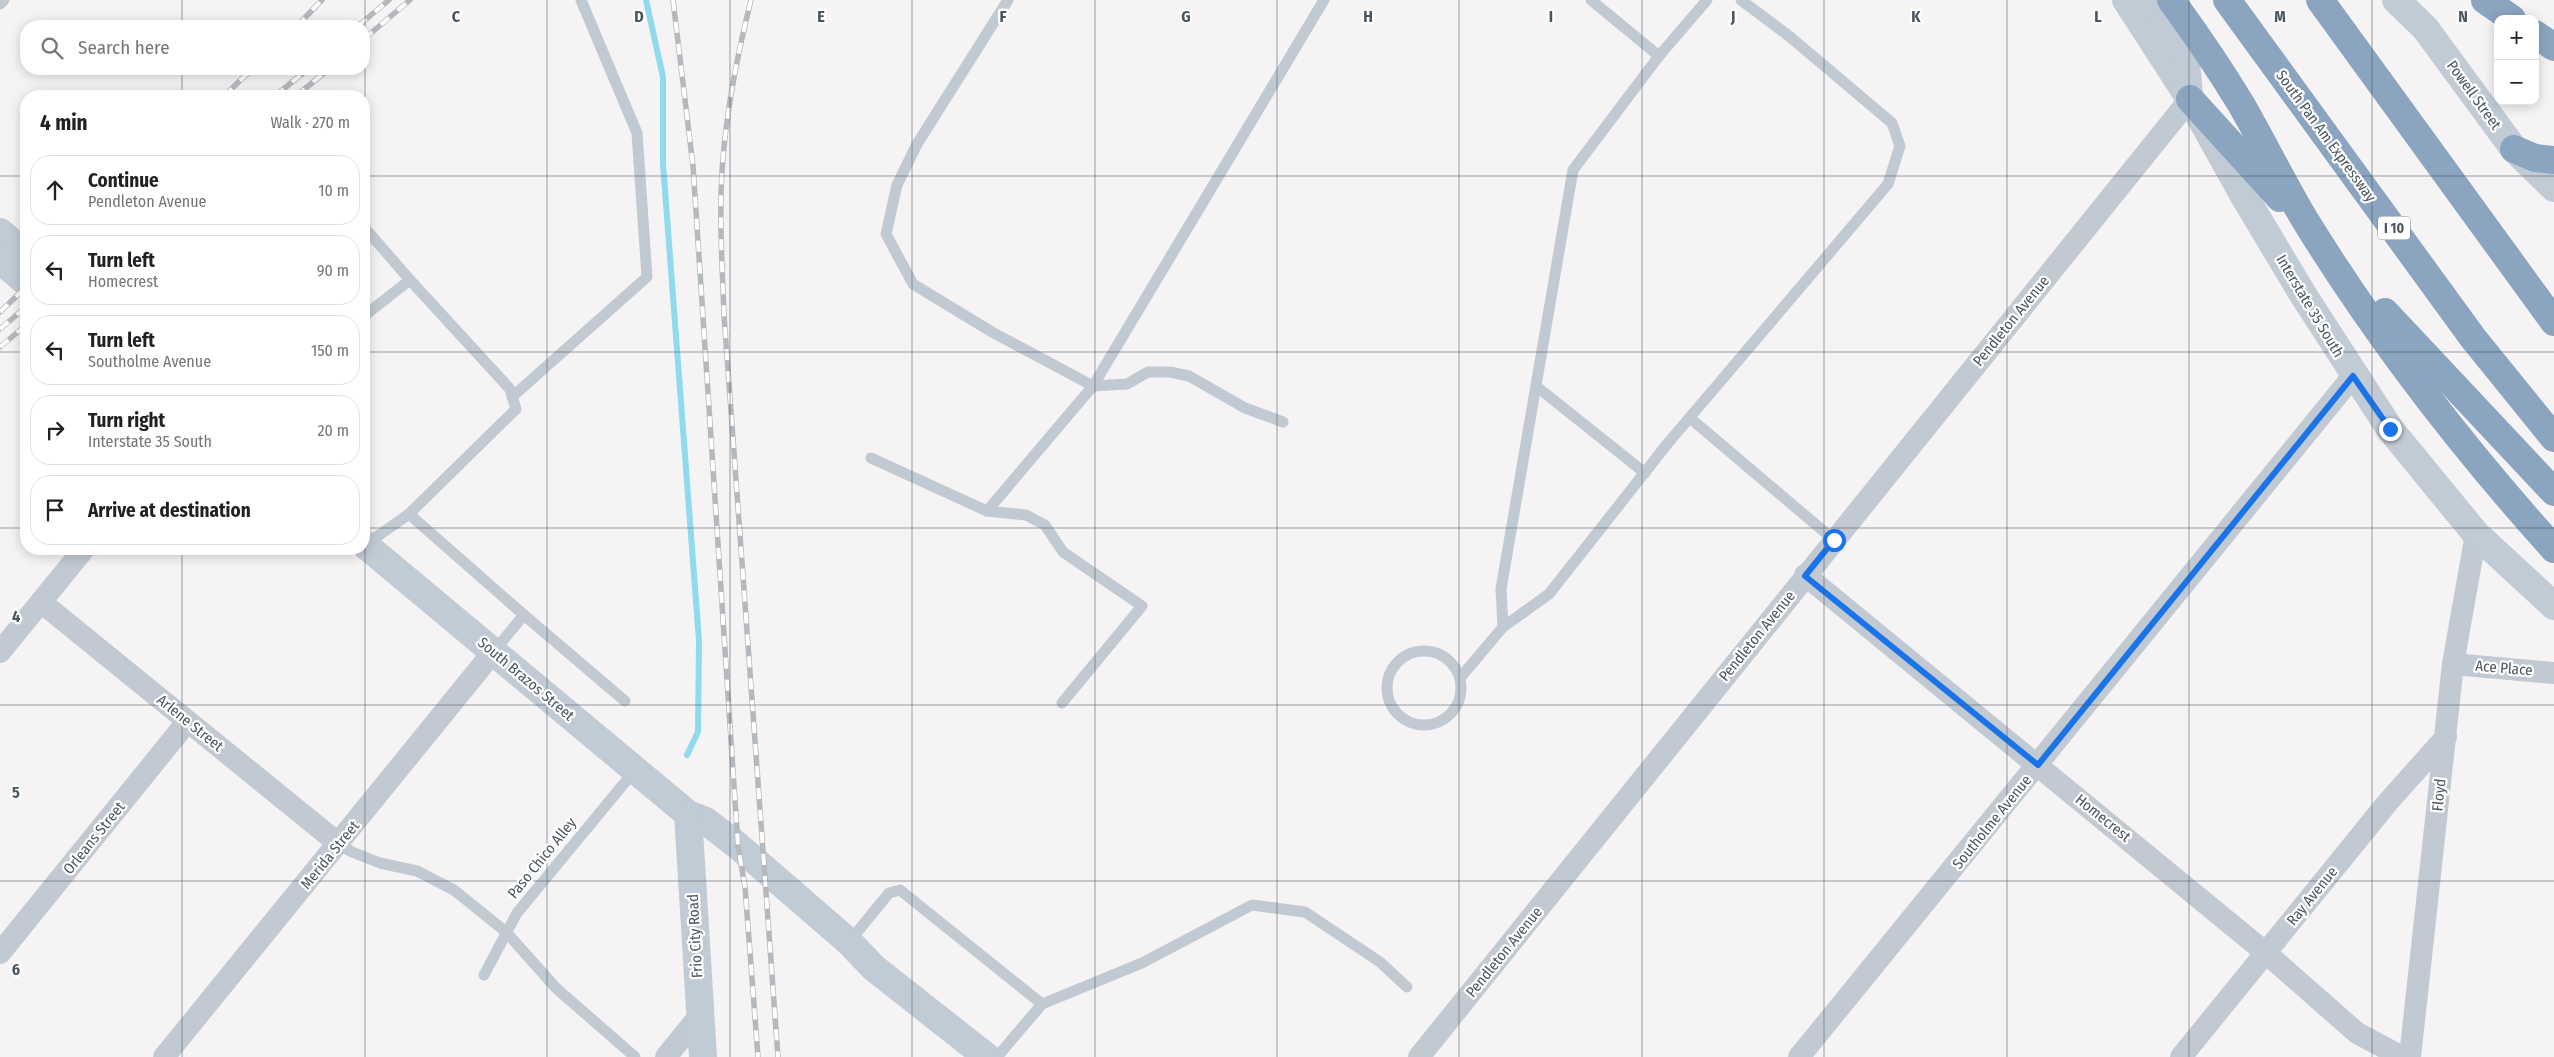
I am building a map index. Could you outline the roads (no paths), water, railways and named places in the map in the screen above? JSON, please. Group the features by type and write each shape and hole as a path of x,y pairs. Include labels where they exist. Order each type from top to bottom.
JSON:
{"highway":[{"path":"2171,0 2218,67 2306,221 2362,306 2429,401 2511,501 2554,549"},
{"path":"2320,0 2554,322"},
{"path":"2485,0 2506,15"},
{"name":"South Pan Am Expressway","path":"2232,7 2473,338 2554,438"},
{"path":"2539,37 2554,47"},
{"path":"2190,99 2396,325 2554,492"},
{"path":"2514,149 2535,158 2554,160"}],"street":[{"name":"Interstate 35 South","path":"2126,0 2190,99 2244,196 2353,376 2390,429 2476,534 2554,606"},
{"name":"Interstate 35 South","path":"2154,0 2185,50 2190,99"},
{"name":"Powell Street","path":"2396,0 2425,28 2514,149 2554,188"},
{"name":"Pendleton Avenue","path":"1419,1057 2190,99"},
{"path":"0,232 20,249"},
{"path":"0,260 20,277"},
{"name":"Southolme Avenue","path":"1799,1057 2353,376"},
{"name":"Floyd","path":"2410,1057 2453,664 2476,534"},
{"name":"South Brazos Street","path":"370,550 688,814 704,842 742,870 832,946 874,968"},
{"path":"0,652 79,555"},
{"name":"Homecrest","path":"1805,576 2266,953 2357,1033 2402,1057"},
{"name":"Arlene Street","path":"41,602 339,844"},
{"name":"Merida Street","path":"164,1057 494,651"},
{"name":"Ace Place","path":"2453,664 2554,673"},
{"name":"Orleans Street","path":"0,953 187,722"},
{"name":"Ray Avenue","path":"2181,1057 2388,802 2446,737"},
{"name":"South Brazos Street","path":"688,814 706,821 738,846 849,942 874,968 987,1057"},
{"name":"Frio City Road","path":"688,814 703,1057"},
{"path":"666,1057 700,1015"}],"lane":[{"path":"0,4 4,0"},
{"path":"512,397 647,278 637,133 581,0"},
{"path":"987,511 1093,386 1324,0"},
{"path":"1591,0 1659,56"},
{"path":"1503,627 1501,589 1573,170 1659,56 1707,0"},
{"path":"1460,678 1455,667 1437,653 1414,652 1394,666 1389,676 1387,688 1389,699 1395,711 1404,719 1416,724 1428,725 1440,721 1451,713 1459,697 1460,678 1503,627 1549,594 1690,418 1888,184 1900,146 1892,123 1789,36 1741,0"},
{"path":"1004,2 917,144 897,185 886,234 912,284 992,332 1093,386 1127,384 1148,372 1189,376 1245,408 1283,422"},
{"path":"370,234 510,389 516,410 409,514 370,541"},
{"path":"370,311 410,280"},
{"path":"1536,386 1645,473"},
{"path":"1690,418 1834,540"},
{"path":"871,458 987,511 1026,515 1045,525 1063,552 1142,606 1062,703"},
{"path":"409,514 626,701"},
{"path":"494,651 524,615"},
{"name":"Paso Chico Alley","path":"484,975 517,913 636,769"},
{"path":"339,844 352,852 380,863 417,871 454,890 506,932 556,988 635,1057"},
{"path":"849,942 889,893 900,890 1042,1004"},
{"path":"997,1057 1042,1004 1142,963 1252,905 1305,912 1380,962 1407,987"}],"waterway":[{"path":"646,0 663,77 663,164 699,641 698,732 687,755"}],"railway":[{"path":"303,20 322,0"},
{"path":"365,20 389,0"},
{"path":"370,34 410,0"},
{"path":"673,0 693,166 738,846 745,887 758,1057"},
{"path":"751,0 742,36 726,128 722,168 721,231 724,315 778,1057"},
{"path":"230,90 246,75"},
{"path":"282,90 301,75"},
{"path":"303,90 322,75"},
{"path":"0,312 20,293"},
{"path":"0,329 20,312"},
{"path":"0,347 20,330"}]}
